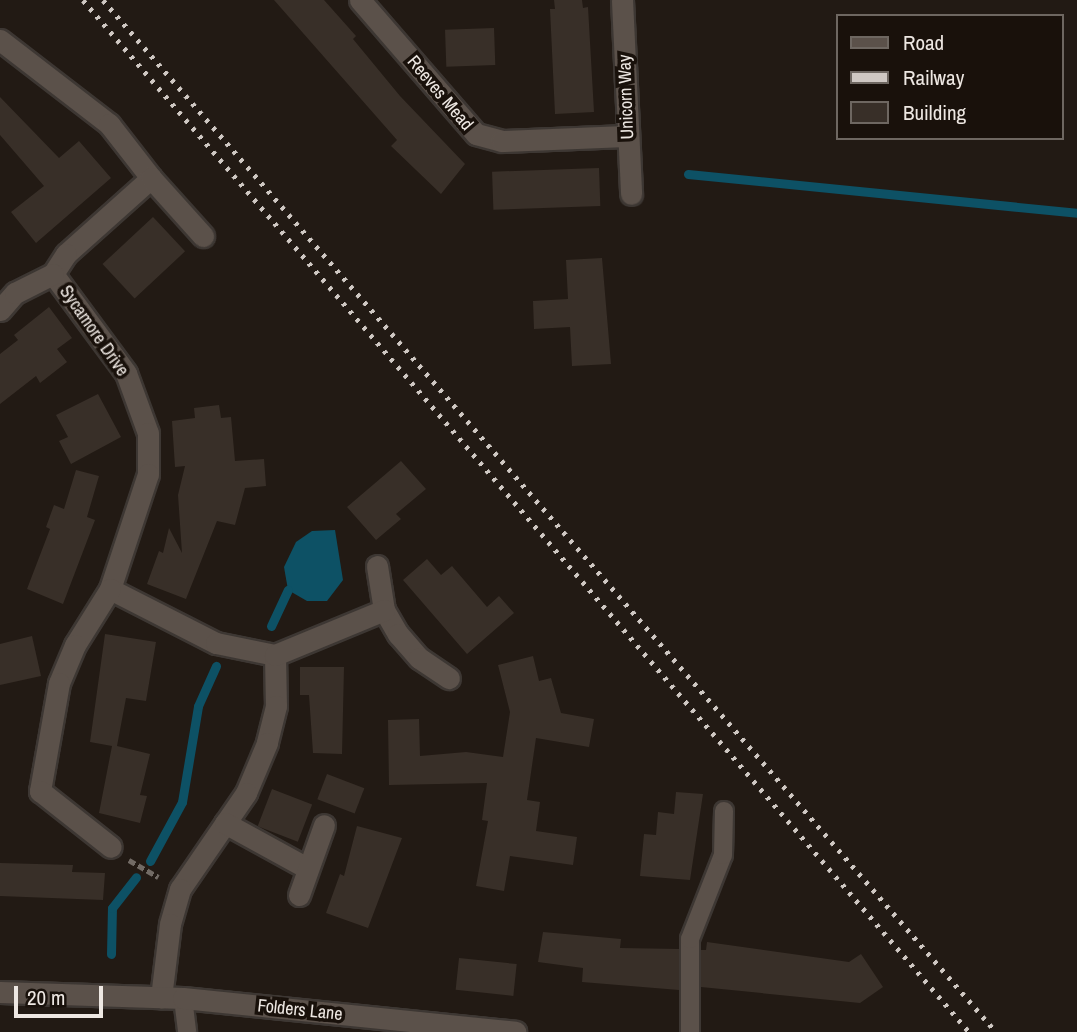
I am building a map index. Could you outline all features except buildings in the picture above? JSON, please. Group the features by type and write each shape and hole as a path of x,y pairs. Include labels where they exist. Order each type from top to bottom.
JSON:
{"street":[{"name":"Reeves Mead","path":"360,0 476,134 502,141 627,136"},
{"name":"Unicorn Way","path":"622,0 631,194"},
{"path":"0,40 109,124 151,178 203,236"},
{"name":"Sycamore Drive","path":"0,310 15,293 53,274 66,254 151,178"},
{"name":"Sycamore Drive","path":"53,274 126,373 148,433 148,474 110,589 75,645 59,682 40,791 111,847"},
{"path":"377,566 384,610 419,658 449,677"},
{"path":"110,589 216,643 275,656 384,610"},
{"path":"162,997 170,924 180,889 246,793 267,743 276,706 275,656"},
{"path":"225,823 307,868"},
{"path":"299,895 324,825"},
{"name":"Folders Lane","path":"0,992 183,998 515,1032"}],"lane":[{"path":"690,1032 690,939 723,855 724,811"},
{"path":"183,998 187,1032"}],"path":[{"path":"111,847 180,889"}],"water":[{"path":"335,530 343,580 327,601 307,601 288,590 284,567 296,542 312,531"}],"waterway":[{"path":"688,174 1077,213"},
{"path":"271,626 288,590"},
{"path":"150,861 182,802 198,706 216,666"},
{"path":"111,954 112,908 136,877"}],"railway":[{"path":"83,0 969,1032"},
{"path":"103,0 996,1032"}]}
